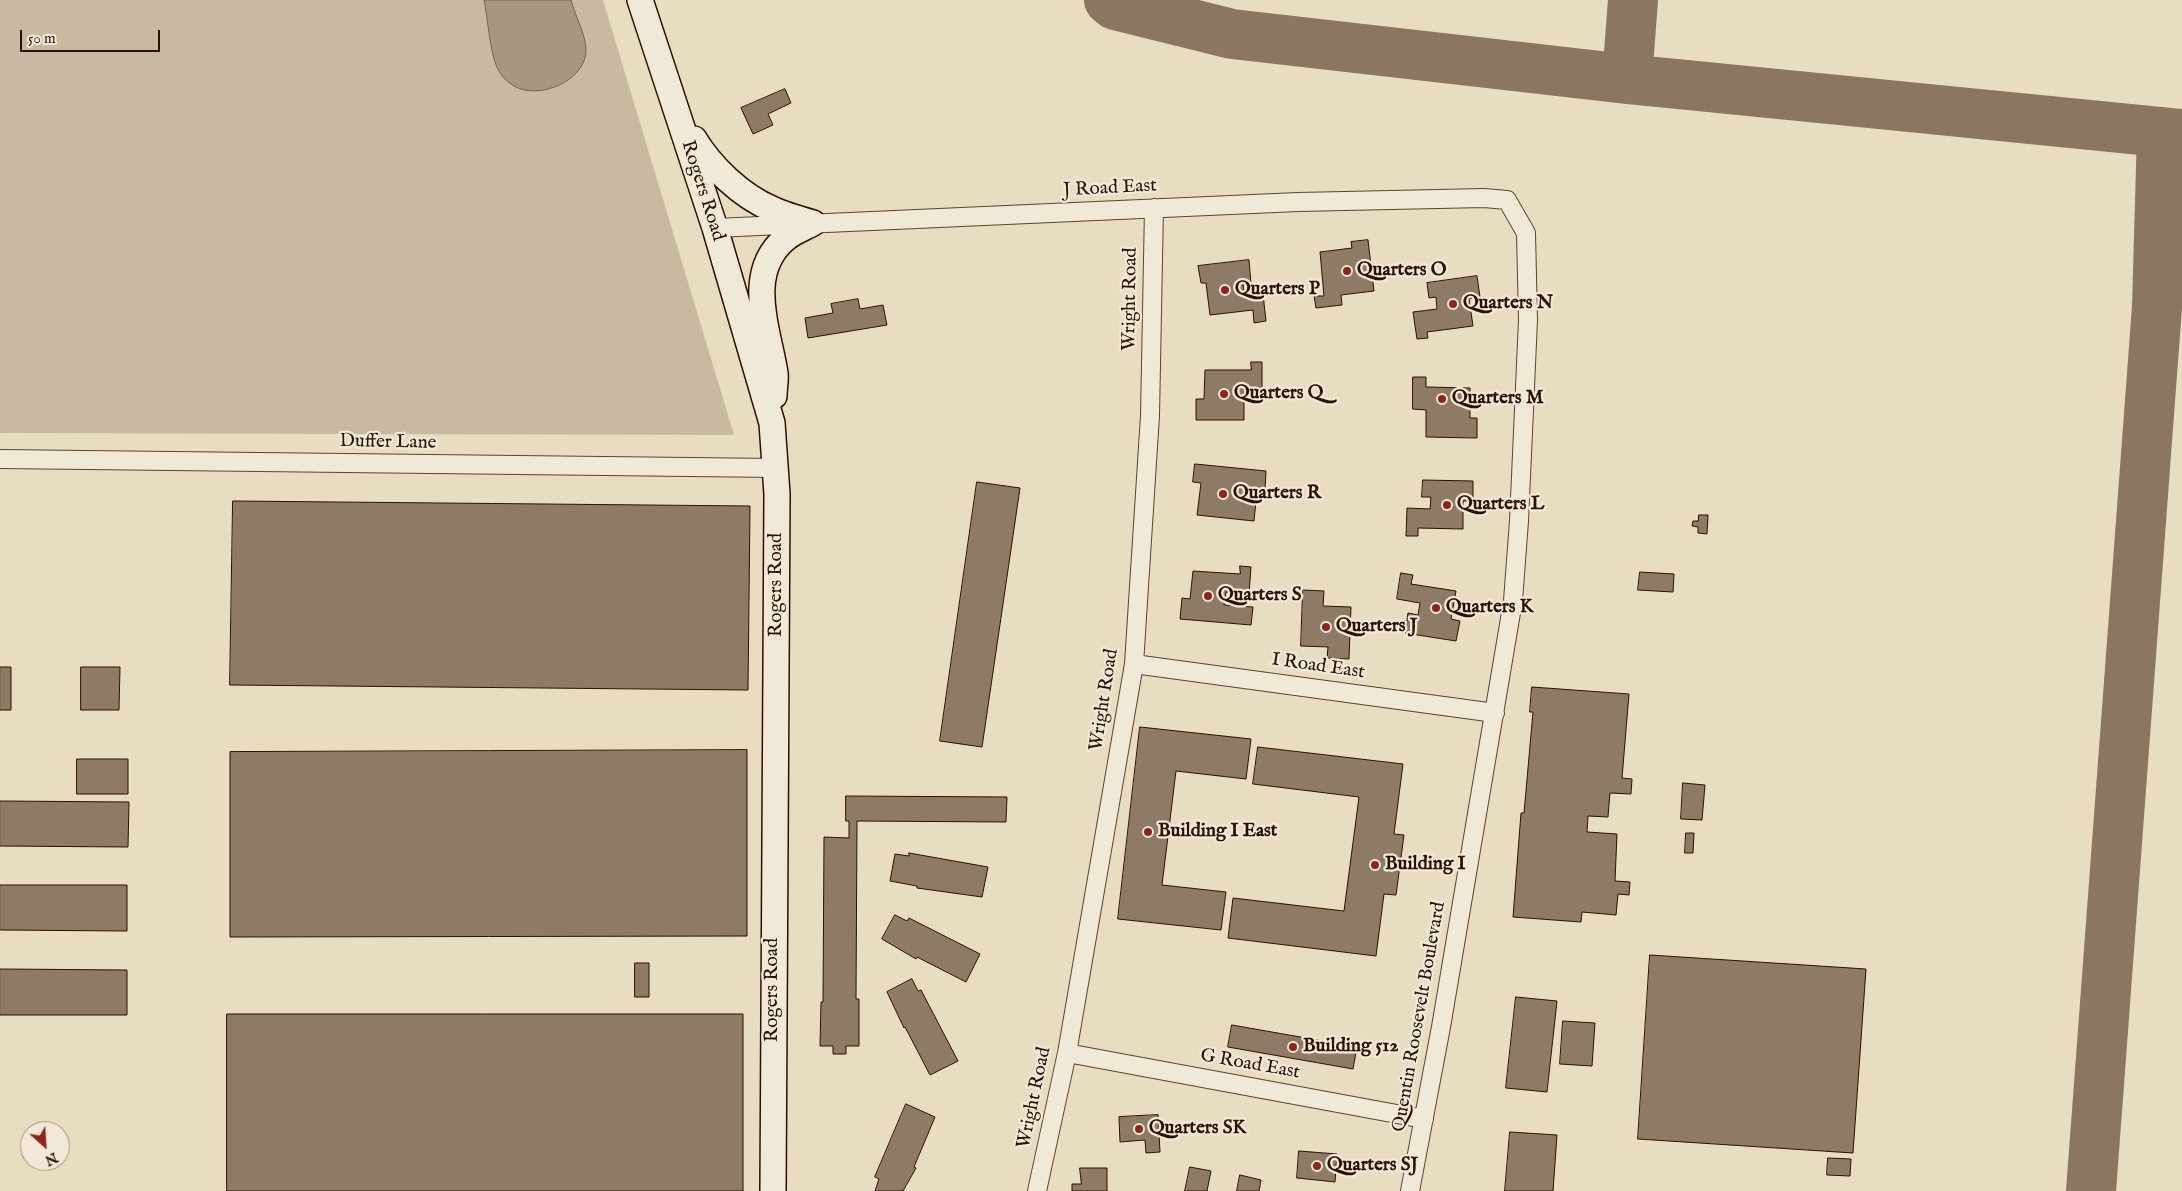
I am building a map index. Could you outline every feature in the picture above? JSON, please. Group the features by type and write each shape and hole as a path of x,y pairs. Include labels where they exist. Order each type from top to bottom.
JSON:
{"street":[{"name":"Rogers Road","path":"640,0 715,228 772,423 776,468 777,722 773,980 773,1191"},
{"path":"677,112 712,166 771,209 813,224"},
{"name":"J Road East","path":"715,228 1298,202 1484,198 1507,200"},
{"name":"Quentin Roosevelt Boulevard","path":"1410,1191 1495,713 1513,600 1519,521 1528,320 1526,233 1507,200"},
{"name":"Wright Road","path":"1037,1191 1067,1053 1134,664 1150,416 1154,208"},
{"path":"772,423 775,375 762,303 763,273 775,249 786,237 813,224"},
{"name":"Duffer Lane","path":"0,459 776,468"},
{"name":"I Road East","path":"1134,664 1495,713"},
{"name":"G Road East","path":"1067,1053 1424,1119"}],"shaded area":[{"path":"0,0 603,0 734,435 0,433"},
{"path":"484,0 571,0 586,45 584,61 573,77 545,90 525,90 510,83 501,74 493,57"}],"building":[{"path":"785,89 791,103 768,114 773,125 753,134 741,108"},
{"name":"Quarters O","path":"1368,240 1374,291 1341,295 1342,305 1316,308 1314,296 1324,296 1320,252 1352,248 1351,242"},
{"name":"Quarters P","path":"1249,260 1251,284 1243,285 1245,297 1263,294 1266,321 1254,323 1253,310 1210,315 1206,283 1201,283 1198,266"},
{"name":"Quarters N","path":"1477,276 1480,297 1469,299 1473,326 1427,332 1428,338 1417,339 1413,312 1437,309 1436,297 1429,298 1427,283"},
{"path":"858,299 860,309 883,305 887,325 808,338 805,318 833,313 831,304"},
{"name":"Quarters Q","path":"1251,362 1262,362 1262,388 1244,388 1244,420 1196,420 1196,399 1204,399 1205,370 1251,370"},
{"name":"Quarters M","path":"1413,377 1426,377 1426,387 1470,388 1470,418 1477,418 1477,438 1426,437 1426,410 1413,409"},
{"name":"Quarters R","path":"1195,464 1266,471 1265,489 1247,487 1246,500 1256,501 1254,521 1197,515 1201,483 1193,482"},
{"name":"Quarters L","path":"1423,480 1473,481 1473,501 1463,501 1463,529 1418,528 1418,536 1406,536 1407,508 1430,509 1431,497 1422,497"},
{"path":"977,482 1020,488 982,747 940,741"},
{"path":"233,501 750,506 748,690 230,685"},
{"path":"1699,515 1708,515 1707,534 1698,533 1698,527 1692,526 1693,521 1698,521"},
{"name":"Quarters S","path":"1240,566 1251,567 1249,594 1226,592 1224,605 1253,607 1251,625 1180,619 1182,598 1190,599 1193,571 1240,574"},
{"path":"1640,572 1674,574 1673,592 1638,590"},
{"name":"Quarters K","path":"1401,573 1413,575 1411,584 1456,591 1451,619 1460,621 1456,641 1405,633 1408,613 1418,615 1420,603 1397,599"},
{"name":"Quarters J","path":"1303,590 1324,591 1323,606 1351,607 1349,659 1327,658 1328,647 1301,646"},
{"path":"0,667 11,667 11,710 0,710"},
{"path":"81,667 120,667 119,710 81,710"},
{"path":"1532,687 1629,694 1622,778 1632,779 1631,794 1610,793 1608,817 1588,816 1587,832 1617,834 1615,881 1630,882 1629,895 1618,894 1616,915 1582,912 1581,922 1513,917 1521,813 1524,813 1533,712 1530,712"},
{"name":"Building I East","path":"1140,727 1251,739 1246,779 1176,771 1162,885 1226,892 1221,930 1118,919"},
{"name":"Building I","path":"1258,747 1403,764 1394,834 1404,835 1396,895 1384,894 1376,956 1228,938 1233,898 1344,911 1359,797 1253,784"},
{"path":"747,750 747,936 230,937 230,752"},
{"path":"77,759 128,759 128,794 77,794"},
{"path":"1683,783 1705,785 1702,820 1681,819"},
{"path":"846,796 1007,797 1006,822 857,821 856,999 859,999 859,1046 846,1046 846,1054 833,1054 833,1046 820,1046 821,1002 823,1002 824,837 849,838 849,821 846,821"},
{"path":"0,801 129,802 128,847 0,846"},
{"path":"1686,833 1694,833 1693,853 1685,853"},
{"path":"909,853 988,867 982,897 917,888 917,886 890,881 895,854 909,856"},
{"path":"0,885 127,885 127,931 0,930"},
{"path":"895,915 907,921 909,918 980,954 966,982 917,957 916,959 882,939"},
{"path":"1650,955 1866,969 1853,1153 1638,1139"},
{"path":"635,963 649,963 649,997 635,997"},
{"path":"0,969 127,970 127,1015 0,1015"},
{"path":"912,979 918,991 921,990 958,1061 930,1075 887,992"},
{"path":"1516,997 1557,1001 1547,1092 1506,1088"},
{"path":"227,1014 743,1014 743,1191 227,1191"},
{"path":"1563,1021 1595,1023 1592,1066 1560,1064"},
{"name":"Building 512","path":"1232,1025 1357,1047 1353,1069 1228,1047"},
{"path":"906,1104 935,1117 914,1167 916,1168 903,1191 875,1191 879,1179 875,1177"},
{"name":"Quarters SK","path":"1158,1115 1160,1152 1146,1153 1145,1140 1120,1142 1119,1117"},
{"path":"1510,1132 1557,1135 1553,1191 1505,1191"},
{"name":"Quarters SJ","path":"1299,1151 1337,1154 1335,1182 1297,1178"},
{"path":"1828,1158 1851,1159 1850,1176 1827,1175"},
{"path":"1190,1167 1211,1171 1207,1191 1185,1191"},
{"path":"1080,1168 1107,1168 1107,1191 1072,1191 1072,1184 1081,1184"},
{"path":"1240,1175 1261,1180 1259,1191 1237,1191"}],"taxiway":[{"path":"1109,0 1115,5 1232,34 1627,79 2182,134"},
{"path":"1627,79 1633,0"},
{"path":"2091,1191 2157,307 2162,132"}],"place":[{"name":"Quarters O","path":"1347,271"},
{"name":"Quarters P","path":"1225,290"},
{"name":"Quarters N","path":"1453,304"},
{"name":"Quarters Q","path":"1224,394"},
{"name":"Quarters M","path":"1442,399"},
{"name":"Quarters R","path":"1223,494"},
{"name":"Quarters L","path":"1447,505"},
{"name":"Quarters S","path":"1208,596"},
{"name":"Quarters K","path":"1436,608"},
{"name":"Quarters J","path":"1326,627"},
{"name":"Building I East","path":"1148,832"},
{"name":"Building I","path":"1375,865"},
{"name":"Building 512","path":"1293,1047"},
{"name":"Quarters SK","path":"1139,1129"},
{"name":"Quarters SJ","path":"1317,1166"}]}
